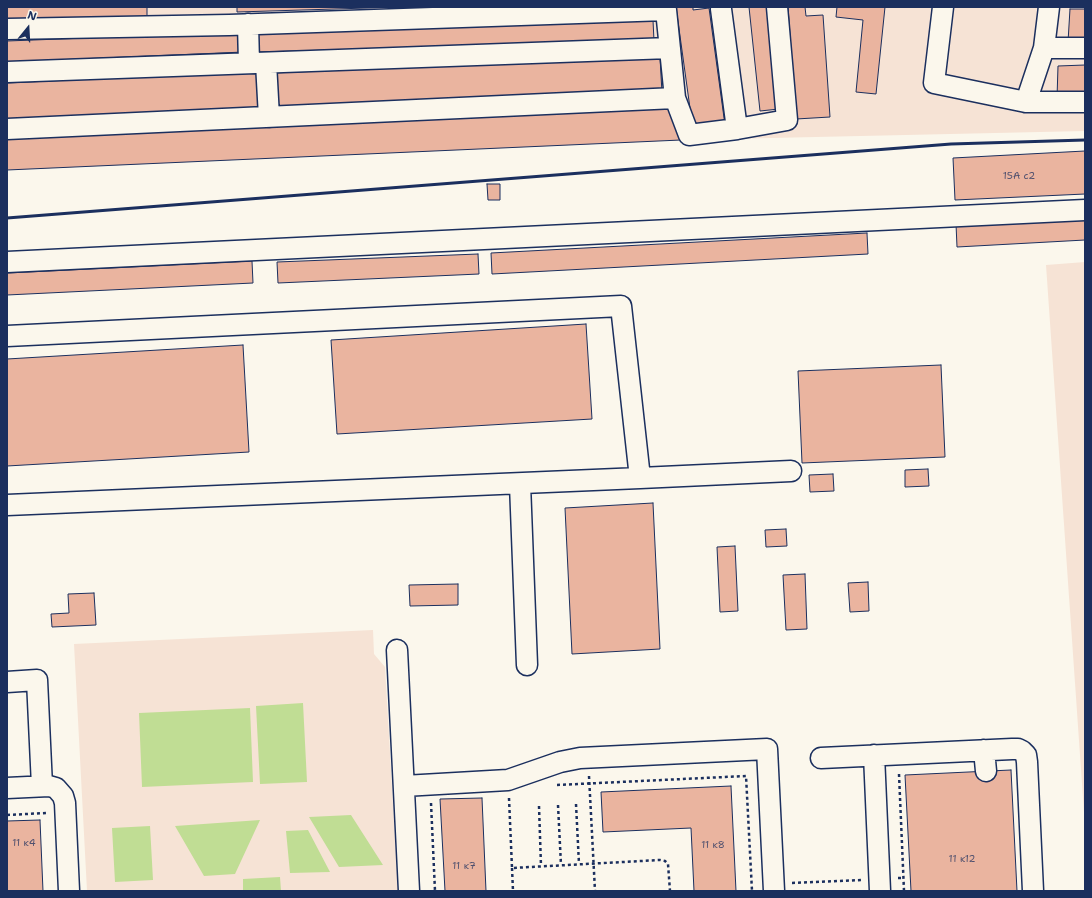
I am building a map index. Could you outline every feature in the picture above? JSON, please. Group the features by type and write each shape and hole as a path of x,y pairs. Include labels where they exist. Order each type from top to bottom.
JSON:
{"lane":[{"path":"7,29 235,19 665,9 675,98 689,135 786,120 777,7"},
{"path":"943,7 934,83 1026,102 1085,102"},
{"path":"1026,102 1044,48 1049,7"},
{"path":"721,9 737,128"},
{"path":"235,19 257,63 269,117"},
{"path":"7,72 670,48"},
{"path":"1044,48 1085,48"},
{"path":"7,129 675,98"},
{"path":"7,262 1085,210"},
{"path":"7,336 621,306 640,478"},
{"path":"7,505 520,484 791,471"},
{"path":"520,484 526,665"},
{"path":"397,650 409,891"},
{"path":"7,682 38,680 42,786"},
{"path":"404,786 508,780 560,762 580,758 767,749 773,887"},
{"path":"821,758 1018,749 1026,755 1027,762 1033,891"},
{"path":"984,750 986,771"},
{"path":"874,755 880,885"},
{"path":"7,788 49,786 59,791 63,796 66,812 69,891"}],"path":[{"path":"898,754 904,891"},
{"path":"552,786 746,776 752,891"},
{"path":"430,784 435,891"},
{"path":"590,792 594,891"},
{"path":"508,796 513,891"},
{"path":"576,804 579,864"},
{"path":"558,805 561,865"},
{"path":"539,806 542,866"},
{"path":"7,815 66,812"},
{"path":"512,868 665,861 668,864 669,869 670,891"},
{"path":"752,885 773,887 880,885 904,878"}],"shaded area":[{"path":"7,7 1085,7 1085,131 681,140 7,170"},
{"path":"1085,262 1085,827 1046,265"},
{"path":"373,630 374,654 385,667 398,891 87,891 74,644"}],"green space":[{"path":"303,703 307,782 260,784 256,706"},
{"path":"250,708 253,782 142,787 139,713"},
{"path":"351,815 383,865 339,867 309,817"},
{"path":"260,820 235,874 204,876 175,826"},
{"path":"150,826 153,880 115,882 112,828"},
{"path":"308,830 330,872 290,873 286,831"},
{"path":"280,877 281,891 243,891 243,879"}],"building":[{"path":"7,7 147,7 147,24 7,19"},
{"path":"237,7 400,7 237,12"},
{"path":"676,7 693,7 693,10 709,8 725,125 693,130"},
{"path":"749,7 768,7 779,109 760,111"},
{"path":"788,7 805,7 806,16 823,15 830,117 796,119"},
{"path":"837,7 885,7 876,94 856,92 863,20 836,17"},
{"path":"1070,9 1085,9 1085,42 1068,42"},
{"path":"653,20 654,41 257,52 256,32"},
{"path":"244,32 244,52 7,62 7,41"},
{"path":"660,57 662,93 274,108 272,73"},
{"path":"1085,65 1085,98 1057,98 1058,66"},
{"path":"263,71 264,109 7,120 7,83"},
{"path":"679,108 681,140 7,170 7,139"},
{"path":"1085,151 1085,194 955,200 953,158"},
{"path":"487,184 500,184 500,200 488,200"},
{"path":"1085,217 1085,240 957,247 956,224"},
{"path":"867,233 868,254 492,274 491,253"},
{"path":"478,254 479,274 278,283 277,262"},
{"path":"252,261 253,283 7,295 7,273"},
{"path":"586,324 592,419 337,434 331,340"},
{"path":"243,345 249,452 7,466 7,359"},
{"path":"941,365 945,457 802,463 798,371"},
{"path":"928,469 929,486 905,487 905,470"},
{"path":"833,474 834,491 810,492 809,475"},
{"path":"653,503 660,649 572,654 565,508"},
{"path":"786,529 787,546 766,547 765,530"},
{"path":"735,546 738,611 720,612 717,547"},
{"path":"805,574 807,629 786,630 783,575"},
{"path":"868,582 869,611 850,612 848,583"},
{"path":"458,584 458,605 410,606 409,585"},
{"path":"94,593 96,625 52,627 51,614 69,613 68,594"},
{"path":"1011,770 1017,891 911,891 905,775"},
{"path":"731,786 736,891 694,891 691,828 603,832 601,792"},
{"path":"482,798 486,891 445,891 440,799"},
{"path":"40,820 43,891 7,891 7,821"}],"railway":[{"path":"7,218 951,144 1085,140"}]}
